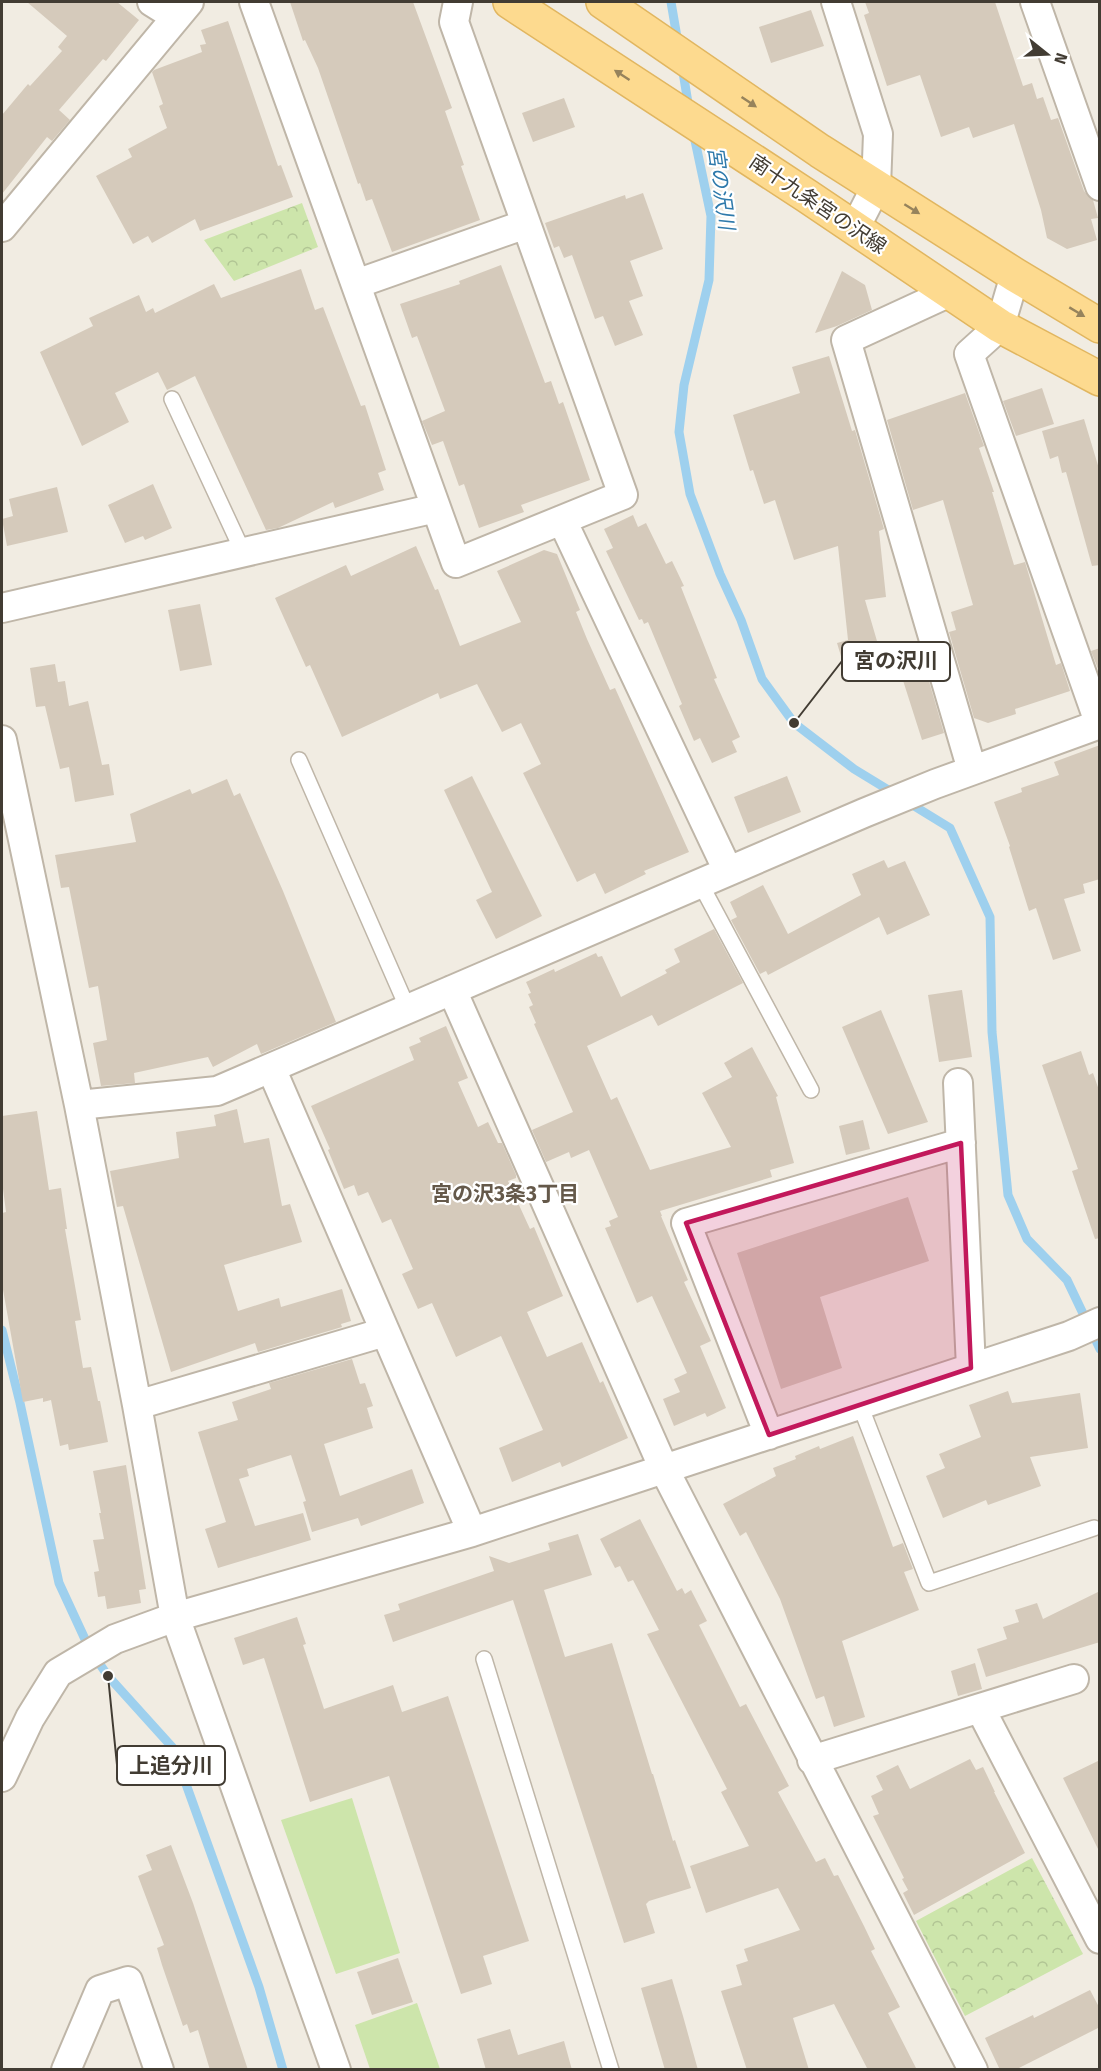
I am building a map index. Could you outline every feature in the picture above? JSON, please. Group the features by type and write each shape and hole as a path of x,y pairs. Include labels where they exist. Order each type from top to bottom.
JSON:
{"main road":[{"name":"南十九条宮の沢線","path":"510,2 671,106 1000,326 1099,376"},
{"path":"603,2 876,187 1100,326"}],"street":[{"path":"2,228 183,9 152,2"},
{"path":"254,2 456,563 623,495 454,22 458,2"},
{"path":"836,2 878,134 876,187 855,228"},
{"path":"1035,2 1100,186"},
{"path":"356,284 526,224"},
{"path":"79,1105 217,1091 864,813 934,784 1099,724 969,354 1000,326 1015,275"},
{"path":"950,292 846,340 972,770"},
{"path":"2,608 436,508"},
{"path":"562,520 728,871"},
{"path":"2,740 79,1105 175,1617 336,2070"},
{"path":"453,990 664,1469 973,2070"},
{"path":"271,1068 472,1532"},
{"path":"958,1083 971,1368"},
{"path":"769,1435 686,1223 961,1143"},
{"path":"2,1777 30,1718 58,1673 115,1639 175,1617 472,1532 1069,1336 1100,1322"},
{"path":"137,1405 386,1332"},
{"path":"812,1760 1074,1679"},
{"path":"980,1708 1100,1939"},
{"path":"66,2070 100,1990 128,1981 159,2070"}],"lane":[{"path":"172,399 243,552"},
{"path":"299,760 408,1009"},
{"path":"700,883 811,1090"},
{"path":"860,1405 929,1583 1094,1528"},
{"path":"484,1659 611,2070"}],"highlighted area":[{"path":"961,1143 971,1368 769,1435 686,1223"}],"green space":[{"path":"302,203 318,247 234,281 204,240"},
{"path":"352,1798 400,1953 336,1974 281,1820"},
{"path":"1032,1858 1083,1954 965,2016 916,1921"},
{"path":"417,2003 440,2069 370,2069 355,2025"}],"building":[{"path":"27,2 117,2 139,20 106,61 103,59 59,110 70,120 52,141 47,137 2,194 2,115 28,84 30,86 62,51 58,47 67,36"},
{"path":"290,2 413,2 452,108 445,111 480,220 392,252 372,199 366,201 360,183 358,184 318,68 305,40 303,41"},
{"path":"865,2 995,2 1023,86 1032,83 1037,99 1043,97 1051,120 1058,118 1084,191 1093,200 1098,218 1091,219 1097,240 1067,249 1047,238 1041,210 1014,124 973,138 969,127 941,137 920,75 887,86 864,15 869,13"},
{"path":"811,10 824,46 771,63 759,27"},
{"path":"228,21 278,166 281,165 293,197 200,231 195,219 152,243 148,236 133,244 96,176 132,157 128,149 167,128 159,106 163,104 152,72 202,52 200,45 206,44 201,30"},
{"path":"564,98 575,127 533,142 522,113"},
{"path":"643,193 663,249 630,261 643,296 629,301 643,335 615,346 603,316 595,319 572,255 564,258 559,246 554,248 545,223 625,195 626,199"},
{"path":"501,265 545,383 551,381 559,404 563,402 590,480 521,505 524,512 479,528 464,484 459,486 443,441 432,445 422,421 445,411 417,336 412,338 400,304 460,284 459,281"},
{"path":"301,269 315,310 323,307 361,406 365,405 386,470 378,473 384,490 335,508 333,502 278,528 266,530 195,376 167,390 158,372 115,393 129,422 82,446 40,352 93,326 89,318 139,295 146,312 153,308 155,313 214,284 221,298"},
{"path":"842,271 865,285 872,310 815,333"},
{"path":"829,356 852,431 855,430 884,529 879,531 886,597 865,600 884,665 847,676 837,643 848,640 838,546 794,560 775,500 764,504 753,470 750,471 733,415 800,393 792,367"},
{"path":"1042,388 1054,424 1016,436 1003,401"},
{"path":"965,393 984,446 979,448 1014,565 1025,562 1056,665 1061,663 1070,691 1015,709 1016,714 988,723 974,718 949,632 956,630 951,612 973,605 943,500 913,510 887,420"},
{"path":"1084,419 1100,472 1100,565 1092,566 1066,472 1062,473 1058,456 1050,459 1042,431"},
{"path":"153,484 172,528 145,540 143,536 125,543 108,505"},
{"path":"57,487 68,532 7,546 2,519 13,516 9,499"},
{"path":"633,515 638,527 646,523 666,564 672,561 684,586 681,587 717,678 714,679 740,737 732,741 737,752 712,763 700,738 694,741 679,706 682,704 648,622 644,624 642,619 639,620 606,551 613,548 604,529"},
{"path":"416,546 435,590 438,589 460,646 521,622 497,571 544,550 557,554 580,610 576,612 587,639 610,690 615,688 689,852 644,871 646,874 605,894 595,873 577,882 523,773 541,764 521,723 502,732 477,684 440,699 438,693 342,737 310,665 306,667 275,598 346,565 351,576"},
{"path":"200,604 212,665 180,671 168,610"},
{"path":"1100,648 1100,674 1091,651"},
{"path":"55,664 58,682 65,681 69,706 88,701 102,765 109,764 114,795 75,802 69,767 60,769 45,706 36,707 30,668"},
{"path":"924,664 944,733 922,740 900,671"},
{"path":"1100,745 1100,879 1083,884 1085,893 1064,899 1081,951 1053,960 1036,908 1029,911 994,802 1022,792 1021,788 1059,775 1054,762"},
{"path":"472,776 542,916 496,939 476,900 492,892 444,790"},
{"path":"787,776 801,812 748,833 734,797"},
{"path":"227,779 234,796 240,793 336,1022 261,1054 257,1044 213,1067 208,1057 134,1073 135,1083 101,1086 93,1043 107,1040 98,986 89,988 69,887 61,888 55,855 136,842 130,814 190,789 192,794"},
{"path":"884,860 888,868 905,861 930,915 887,935 879,917 768,975 766,971 760,974 731,920 737,917 730,902 763,885 788,934 861,895 852,874"},
{"path":"714,929 743,983 658,1026 652,1015 587,1046 611,1100 617,1097 650,1170 731,1147 702,1093 732,1077 724,1063 752,1047 778,1096 776,1097 794,1163 770,1170 772,1177 660,1211 688,1280 684,1282 711,1341 700,1346 726,1408 707,1417 705,1413 674,1426 663,1399 680,1392 674,1379 687,1373 652,1296 637,1303 605,1228 611,1226 609,1221 618,1217 589,1150 571,1158 569,1152 546,1162 532,1130 573,1112 534,1024 536,1023 529,1007 533,1005 528,994 531,993 526,982 554,969 555,972 596,953 598,957 602,956 621,997 667,973 665,970 680,962 674,949"},
{"path":"962,990 972,1057 939,1062 928,995"},
{"path":"881,1010 928,1122 888,1134 842,1027"},
{"path":"446,1026 468,1078 458,1082 478,1127 488,1122 498,1143 502,1143 516,1175 516,1178 508,1181 530,1229 534,1227 563,1296 527,1312 547,1357 582,1342 600,1383 603,1381 628,1438 562,1467 560,1462 512,1482 499,1448 543,1430 501,1336 456,1357 432,1303 418,1309 402,1274 413,1269 391,1219 382,1223 368,1192 358,1196 354,1185 344,1189 311,1106 414,1060 409,1047 421,1042 419,1038"},
{"path":"1081,1051 1089,1075 1093,1073 1100,1093 1100,1238 1095,1239 1072,1171 1078,1169 1042,1065"},
{"path":"237,1109 244,1143 269,1138 282,1206 290,1204 302,1242 224,1265 238,1311 279,1298 281,1307 342,1289 351,1321 341,1324 342,1327 258,1352 255,1343 171,1372 123,1206 117,1207 110,1171 179,1158 176,1132 216,1126 214,1115"},
{"path":"37,1111 49,1190 61,1188 67,1229 65,1229 81,1320 75,1321 83,1368 91,1367 108,1442 69,1450 68,1444 60,1446 51,1400 43,1402 43,1398 23,1402 2,1284 2,1213 6,1212 2,1181 2,1116"},
{"path":"863,1120 870,1149 846,1155 839,1126"},
{"path":"908,1197 929,1261 820,1297 842,1368 781,1389 737,1253"},
{"path":"352,1359 360,1384 365,1383 373,1406 367,1408 373,1428 324,1444 340,1496 412,1469 424,1503 361,1526 358,1518 312,1532 303,1502 306,1501 291,1455 247,1469 249,1476 239,1479 255,1526 303,1513 311,1540 218,1568 205,1529 226,1522 198,1432 238,1420 232,1402 271,1389 269,1383"},
{"path":"1008,1391 1012,1403 1080,1393 1088,1448 1030,1457 1041,1486 988,1505 986,1500 943,1518 926,1476 945,1468 939,1454 981,1437 969,1405"},
{"path":"853,1436 893,1547 903,1543 913,1569 904,1572 919,1610 842,1641 865,1717 834,1727 824,1696 816,1699 780,1599 746,1532 740,1536 723,1504 776,1476 773,1468 796,1459 795,1456"},
{"path":"126,1465 146,1589 139,1590 141,1603 107,1609 105,1596 98,1597 94,1572 99,1571 93,1540 104,1539 93,1471"},
{"path":"640,1519 677,1591 682,1588 685,1594 691,1590 707,1621 699,1625 740,1707 746,1704 789,1786 778,1792 816,1862 825,1858 834,1876 838,1875 864,1926 875,1949 871,1951 900,2007 888,2013 917,2070 868,2070 834,2004 793,2018 809,2070 747,2070 721,1991 742,1985 736,1965 748,1961 744,1949 800,1930 778,1888 706,1913 690,1866 749,1846 721,1792 727,1789 647,1634 659,1630 633,1580 628,1582 620,1566 615,1568 600,1539"},
{"path":"578,1534 592,1575 544,1590 565,1657 612,1643 673,1841 675,1840 691,1888 649,1901 646,1904 655,1933 624,1943 513,1600 393,1642 384,1615 400,1610 398,1604 494,1571 489,1556 509,1563 550,1550 548,1543"},
{"path":"1100,1591 1100,1642 986,1677 977,1649 1007,1639 1003,1627 1019,1622 1015,1610 1037,1603 1043,1619"},
{"path":"297,1617 306,1644 303,1645 324,1709 393,1685 402,1712 448,1696 529,1941 483,1956 492,1984 461,1994 389,1776 310,1802 264,1658 243,1665 234,1638"},
{"path":"975,1663 982,1689 958,1696 951,1671"},
{"path":"970,1759 976,1770 983,1767 1025,1853 914,1915 903,1893 908,1890 902,1879 904,1878 873,1816 879,1814 871,1796 883,1790 876,1776 898,1765 910,1789"},
{"path":"1100,1760 1100,1853 1063,1778"},
{"path":"171,1845 193,1903 248,2070 210,2070 198,2030 190,2033 187,2024 183,2026 162,1965 157,1948 164,1945 138,1876 152,1870 146,1855"},
{"path":"398,1958 413,2002 372,2015 357,1972"},
{"path":"672,1979 698,2070 665,2070 641,1988"},
{"path":"1090,1990 1100,2009 1100,2027 1015,2070 1000,2070 985,2038 1033,2015 1034,2018"},
{"path":"510,2029 518,2055 564,2041 572,2070 486,2070 477,2039"}],"waterway":[{"name":"宮の沢川","path":"671,2 678,43"},
{"name":"宮の沢川","path":"682,66 689,109"},
{"name":"宮の沢川","path":"693,131 711,216 709,280 684,385 679,432 690,494 720,574 741,620 762,679 794,723 854,769 895,794"},
{"name":"宮の沢川","path":"906,801 950,828 990,917 992,1032 1008,1195 1027,1239 1067,1280 1100,1349"},
{"path":"2,1330 59,1583 90,1650 108,1676 173,1748 259,1987 283,2070"}],"place":[{"name":"宮の沢川","path":"794,723"},
{"name":"上追分川","path":"108,1676"}],"district":[{"name":"宮の沢3条3丁目","path":"505,1194"}]}
